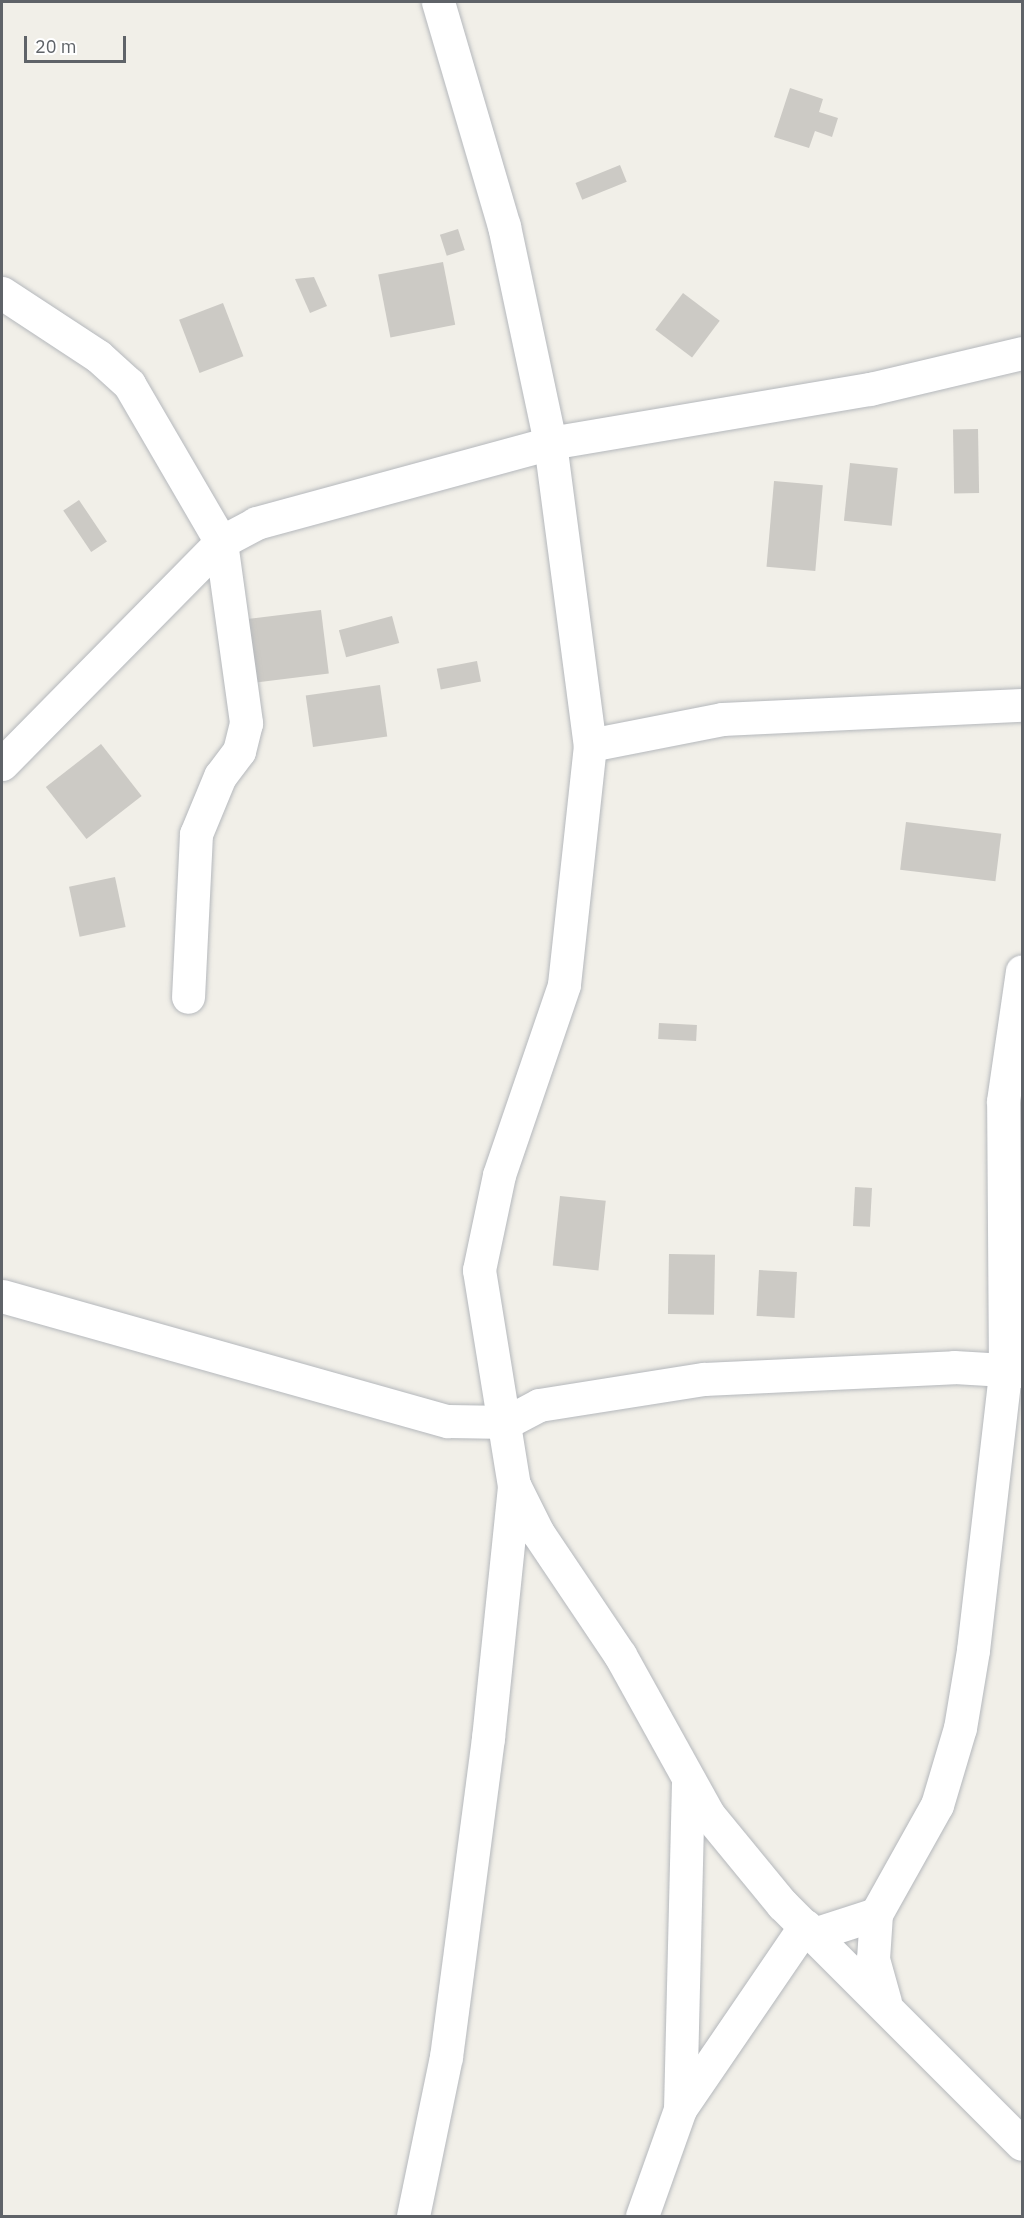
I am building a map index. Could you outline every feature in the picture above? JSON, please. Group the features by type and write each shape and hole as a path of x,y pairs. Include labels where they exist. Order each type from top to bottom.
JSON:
{"street":[{"path":"413,2217 446,2057 488,1738 514,1485 507,1422 483,1317 479,1270 499,1175 564,985 590,745 550,443 504,226 438,2"},
{"path":"2,293 98,356 129,384 220,542 246,723 239,751 220,776 196,834 188,998"},
{"path":"2,764 220,542 256,523 550,443 870,389 1023,353"},
{"path":"590,745 722,719 1023,705"},
{"path":"885,2004 873,1959 876,1914 937,1805 960,1728 1014,1371 1003,1101 1023,971"},
{"path":"2,1296 448,1421 507,1422 539,1406 704,1379 954,1367 1014,1371"},
{"path":"514,1485 538,1533 620,1655 688,1780 716,1823 810,1930 1023,2144"},
{"path":"680,2109 688,1780"},
{"path":"642,2217 680,2109 810,1930 876,1914"}],"building":[{"path":"790,88 823,99 819,112 838,118 832,137 815,131 809,148 774,137"},
{"path":"620,165 627,182 582,200 575,183"},
{"path":"458,229 465,250 447,256 440,235"},
{"path":"443,262 455,325 390,337 378,275"},
{"path":"314,277 327,306 310,313 295,279"},
{"path":"683,293 720,321 692,357 655,330"},
{"path":"223,303 243,356 200,373 179,320"},
{"path":"953,429 978,429 979,493 954,493"},
{"path":"850,463 898,468 892,526 844,521"},
{"path":"774,481 823,485 815,571 767,567"},
{"path":"79,500 107,541 91,552 63,511"},
{"path":"321,610 329,674 251,683 244,620"},
{"path":"392,616 399,643 346,657 339,630"},
{"path":"477,661 481,682 441,689 437,669"},
{"path":"380,685 387,736 313,747 306,695"},
{"path":"101,744 142,796 86,839 46,787"},
{"path":"906,822 1001,834 995,881 900,870"},
{"path":"115,877 126,927 80,937 69,887"},
{"path":"659,1023 697,1025 696,1041 658,1039"},
{"path":"855,1187 872,1188 870,1227 853,1226"},
{"path":"560,1196 606,1201 598,1270 553,1266"},
{"path":"669,1254 715,1255 714,1315 668,1314"},
{"path":"759,1270 797,1272 795,1318 757,1316"}]}
